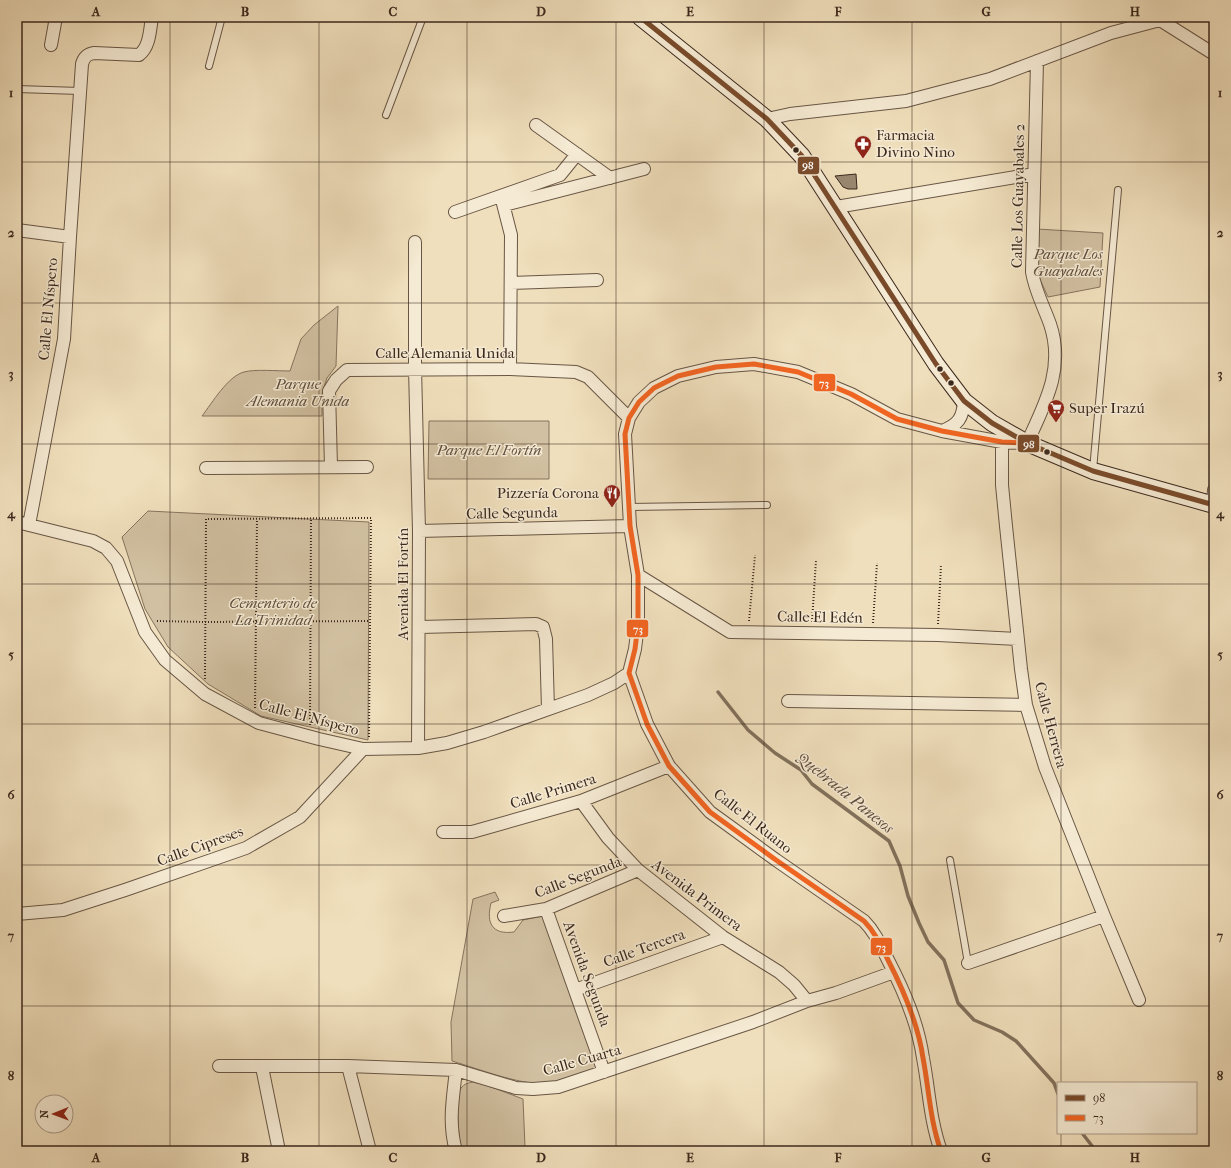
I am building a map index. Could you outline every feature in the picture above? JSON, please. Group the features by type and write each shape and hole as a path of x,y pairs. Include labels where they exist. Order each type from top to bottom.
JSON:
{"main road":[{"path":"644,18 766,119 802,156 936,364 964,401 992,423 1027,443 1093,471 1214,500"}],"street":[{"path":"51,45 56,17"},
{"name":"Calle El Níspero","path":"152,17 147,45 144,52 139,55 94,53 89,54 84,59 80,91 64,339 23,524 93,541 106,548 117,560 145,632 165,660 205,694 259,723 319,739 366,748 418,748 447,743 484,732 588,695 629,673"},
{"path":"766,119 790,114 906,101 990,79 1111,33 1159,19 1214,54"},
{"name":"Calle Los Guayabales 2","path":"1027,443 1051,389 1055,354 1054,338 1034,283 1032,272 1037,61"},
{"path":"536,125 610,178"},
{"path":"502,200 560,175 577,154"},
{"path":"455,212 502,200 610,178 644,169"},
{"path":"836,207 1034,174"},
{"path":"502,200 511,235 510,369"},
{"path":"17,230 70,237"},
{"path":"415,242 415,368"},
{"path":"511,283 597,280"},
{"path":"629,673 635,649 638,625 638,575 628,507 626,434 629,418 639,402 654,388 678,376 716,367 754,364 798,372 851,394 898,419 942,431 1002,442 1027,443"},
{"name":"Calle Alemania Unida","path":"331,467 330,391 336,380 347,370 415,368 510,369 576,372 588,376 629,418"},
{"name":"Avenida El Fortín","path":"415,368 420,531 418,748"},
{"path":"942,431 951,427 959,420 964,411 964,401"},
{"name":"Calle Herrera","path":"1002,442 1004,498 1026,706 1045,767 1139,1000"},
{"path":"206,468 367,467"},
{"name":"Calle Segunda","path":"420,531 630,526"},
{"name":"Calle El Edén","path":"638,575 730,632 938,635 1018,639"},
{"path":"420,628 536,624 543,628 546,639 548,709"},
{"name":"Calle El Ruano","path":"629,673 647,724 669,766 710,812 864,921 872,929 912,1012 923,1057 930,1106 937,1138 942,1151"},
{"path":"788,701 1026,706"},
{"name":"Calle Cipreses","path":"17,914 63,910 246,848 300,817 366,748"},
{"name":"Calle Primera","path":"443,832 472,832 582,801 669,766"},
{"name":"Avenida Primera","path":"582,801 608,838 638,870 723,936 779,972 794,985 807,1001"},
{"name":"Calle Segunda","path":"504,916 546,908 638,870"},
{"name":"Avenida Segunda","path":"546,908 604,1072"},
{"path":"968,963 1104,916"},
{"name":"Calle Tercera","path":"575,990 723,936"},
{"name":"Calle Cuarta","path":"219,1066 348,1066 456,1070 516,1088 533,1089 558,1087 752,1022 807,1001 836,993 894,972"},
{"path":"348,1066 370,1151"},
{"path":"262,1067 279,1151"},
{"path":"456,1070 452,1114 452,1137 456,1151"}],"lane":[{"path":"209,66 222,17"},
{"path":"386,115 423,17"},
{"path":"17,89 80,91"},
{"path":"1093,471 1118,190"},
{"path":"628,507 767,506"},
{"path":"950,860 968,963"}],"path":[{"path":"205,694 206,519 371,518 370,621 366,748"},
{"path":"255,709 257,519"},
{"path":"310,726 311,519"},
{"path":"748,632 755,555"},
{"path":"811,633 816,560"},
{"path":"873,634 877,563"},
{"path":"938,635 941,565"},
{"path":"157,621 370,621"}],"green space":[{"name":"Parque Los Guayabales","path":"1037,229 1103,233 1100,287 1048,297 1039,277 1036,252"},
{"name":"Parque Alemania Unida","path":"338,306 336,366 327,378 322,394 322,416 202,416 226,384 238,375 244,372 266,370 290,371 301,339 314,325"},
{"name":"Parque El Fortín","path":"429,421 549,421 549,479 428,479"},
{"name":"Cementerio de La Trinidad","path":"148,511 369,522 368,740 261,716 208,684 168,647 145,609 122,537"},
{"path":"495,892 499,900 491,903 489,916 492,926 500,932 514,932 523,920 543,916 598,1069 559,1082 542,1084 503,1077 452,1061 451,1022 473,899"},
{"path":"473,1082 486,1085 523,1099 525,1147 511,1151 462,1151 459,1139 459,1095 462,1087"}],"building":[{"path":"856,174 857,189 848,189 843,187 835,176"}],"waterway":[{"name":"Quebrada Panesos","path":"718,692 748,730 775,753 801,770 812,784 889,841 900,866 908,896 919,923 928,942 944,960 958,1003 974,1020 1002,1032 1016,1041 1054,1083 1057,1091"},
{"name":"Quebrada Panesos","path":"1083,1134 1096,1151"}],"transit line":[{"name":"98","path":"640,17 767,119 802,156 936,364 964,401 992,423 1027,443 1093,471 1214,505"},
{"name":"73","path":"941,1151 934,1128 918,1032 900,983 871,930 864,921 710,812 669,766 647,724 629,673 635,649 638,625 638,575 630,526 625,434 629,418 639,402 654,388 678,376 716,367 754,364 798,372 851,394 897,419 942,431 1002,442 1027,443"}],"place":[{"name":"Farmacia Divino Nino","path":"863,159"},
{"name":"Super Irazú","path":"1056,423"},
{"name":"Pizzería Corona","path":"612,508"}]}
